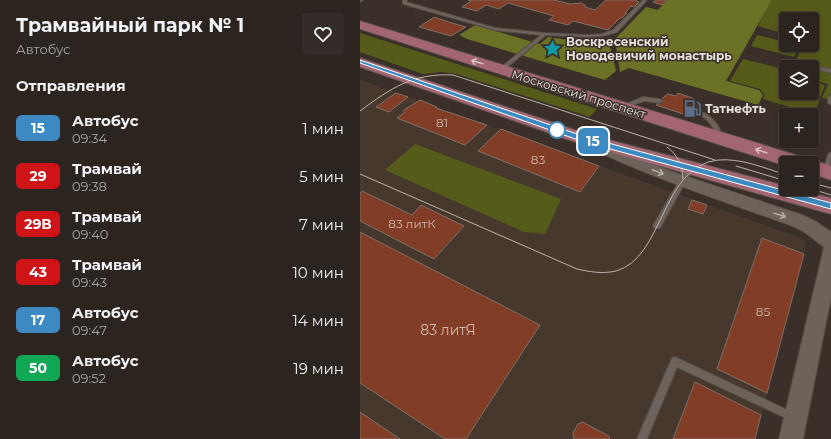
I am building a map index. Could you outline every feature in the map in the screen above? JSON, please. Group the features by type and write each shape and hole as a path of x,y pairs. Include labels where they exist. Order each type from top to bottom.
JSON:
{"main road":[{"name":"Московский проспект","path":"360,26 779,157"},
{"path":"360,62 686,174 831,206"}],"street":[{"path":"686,174 809,226 831,242"},
{"path":"790,439 830,262"}],"lane":[{"path":"405,0 404,3 495,29 545,34 588,36 603,35 614,31 645,0"},
{"path":"501,70 545,34"},
{"path":"819,68 831,71"},
{"path":"831,97 831,103"},
{"path":"621,107 643,99 660,101"},
{"path":"698,113 711,119 717,126 720,138"},
{"path":"656,226 686,174"},
{"path":"642,439 675,361 795,418"}],"shaded area":[{"path":"361,80 806,240 804,254 755,439 360,439"}],"green space":[{"path":"667,0 772,0 726,81 759,90 763,95 758,105 629,68 620,72 615,39 646,7 658,10"},
{"path":"772,0 831,0 831,100 822,98 828,84 819,82 819,60 796,60 800,52 819,52 819,12 779,12 779,32 758,26"},
{"path":"475,25 540,44 548,37 610,46 616,71 605,80 467,39 459,35"},
{"path":"360,33 597,109 590,117 457,74 441,72 423,74 360,52"},
{"path":"757,35 779,40 779,52 796,52 794,57 751,46"},
{"path":"743,59 779,68 779,100 819,100 819,83 825,85 816,108 794,108 763,99 765,95 760,89 730,81"},
{"path":"415,144 561,199 545,234 524,232 385,170"}],"building":[{"path":"468,0 554,0 570,4 582,3 585,7 595,10 606,0 637,0 636,1 639,2 634,7 631,6 625,13 627,13 608,30 573,21 568,25 549,20 554,16 508,3 499,9 486,5 477,11 462,7 471,1"},
{"path":"656,0 666,0 662,5 653,2"},
{"path":"434,17 466,27 451,36 419,27"},
{"path":"396,93 408,97 389,112 376,107"},
{"path":"678,93 695,99 693,101 702,104 700,108 702,108 695,118 656,105 667,94 676,96"},
{"path":"420,100 437,107 436,108 487,125 465,145 397,118 404,113 404,110"},
{"path":"501,129 599,166 580,192 478,151"},
{"path":"362,191 412,215 421,205 464,226 434,259 360,221 360,193"},
{"path":"692,200 707,205 703,214 688,209"},
{"path":"360,232 540,325 466,439 445,439 360,383"},
{"path":"762,238 804,254 767,393 717,369"},
{"path":"695,382 761,415 755,439 673,439"},
{"path":"360,412 400,439 360,439"},
{"path":"583,422 610,437 609,439 574,439 573,433 578,424"}],"tram line":[{"path":"360,111 382,95 414,79 439,75 453,75 715,160"},
{"path":"667,147 674,153 679,161 683,179"},
{"path":"360,174 577,269 592,272 611,272 632,263 644,249 673,194 685,178 699,166 718,160 727,160 753,164 779,173"},
{"path":"736,166 779,179"},
{"path":"819,185 831,188"},
{"path":"819,191 831,195"}],"bus line":[{"name":"15","path":"360,62 584,139 831,206"}],"place":[{"name":"Воскресенский Новодевичий монастырь","path":"553,48"},
{"name":"Татнефть","path":"692,108"}]}
